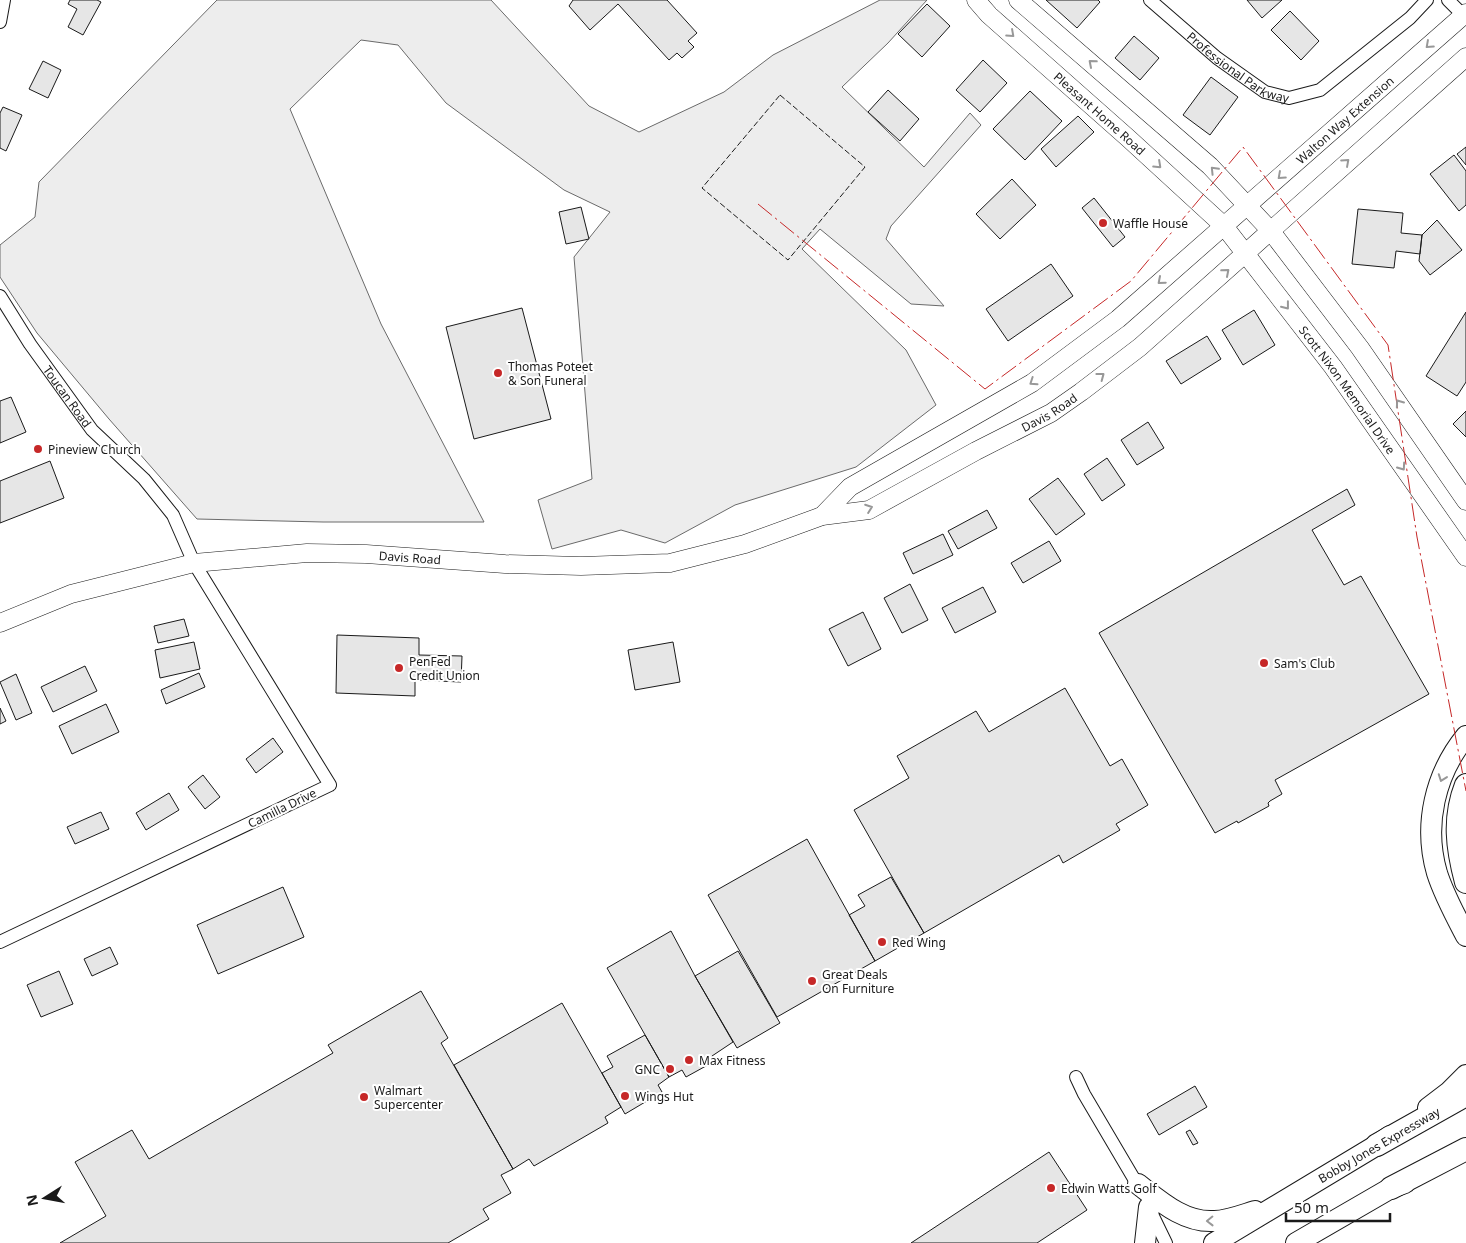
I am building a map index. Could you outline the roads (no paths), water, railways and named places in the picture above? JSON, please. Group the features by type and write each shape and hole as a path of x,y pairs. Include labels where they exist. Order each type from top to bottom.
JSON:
{"highway":[{"path":"1466,785 1457,819 1459,855 1466,882"},
{"name":"Bobby Jones Expressway","path":"1378,1145 1466,1095"},
{"path":"1391,1188 1466,1149"}],"main road":[{"name":"Pleasant Home Road","path":"976,0 989,14 1224,226"},
{"path":"1018,0 1210,166 1270,230 1360,348 1466,501"},
{"name":"Walton Way Extension","path":"1224,226 1464,14"},
{"path":"1246,254 1270,230 1466,57"},
{"name":"Scott Nixon Memorial Drive","path":"1224,226 1333,367 1466,557"},
{"name":"Davis Road","path":"822,516 850,487 1032,383 1118,319 1224,226"},
{"name":"Davis Road","path":"0,623 71,594 194,563 307,553 366,554 505,564 581,566 670,563 745,544 822,516 869,510 976,451 1051,413 1140,346 1246,254"},
{"path":"1466,736 1455,749 1444,770 1432,808 1431,834 1437,873 1466,936"},
{"path":"1378,1145 1449,1092 1466,1075"},
{"name":"Bobby Jones Expressway","path":"1214,1243 1378,1145"},
{"path":"1296,1243 1391,1188 1466,1161"},
{"path":"1138,1184 1170,1210 1202,1221 1214,1221 1274,1207"},
{"path":"1145,1243 1149,1207"}],"street":[{"path":"0,22 4,0"},
{"name":"Professional Parkway","path":"1150,0 1217,58 1265,92 1289,98 1320,90 1410,18 1427,0"},
{"path":"1448,0 1464,14"},
{"name":"Toucan Road","path":"0,296 30,344 92,430 144,479 173,515 194,563"},
{"name":"Camilla Drive","path":"0,942 330,785 194,563"},
{"path":"1076,1076 1084,1094 1138,1184 1166,1243"}],"place":[{"name":"Waffle House","path":"1103,223"},
{"name":"Thomas Poteet & Son Funeral","path":"498,373"},
{"name":"Pineview Church","path":"38,449"},
{"name":"Sam's Club","path":"1264,663"},
{"name":"PenFed Credit Union","path":"399,668"},
{"name":"Red Wing","path":"882,942"},
{"name":"Great Deals On Furniture","path":"812,981"},
{"name":"Max Fitness","path":"689,1060"},
{"name":"GNC","path":"670,1069"},
{"name":"Wings Hut","path":"625,1096"},
{"name":"Walmart Supercenter","path":"364,1097"},
{"name":"Edwin Watts Golf","path":"1051,1188"}]}
